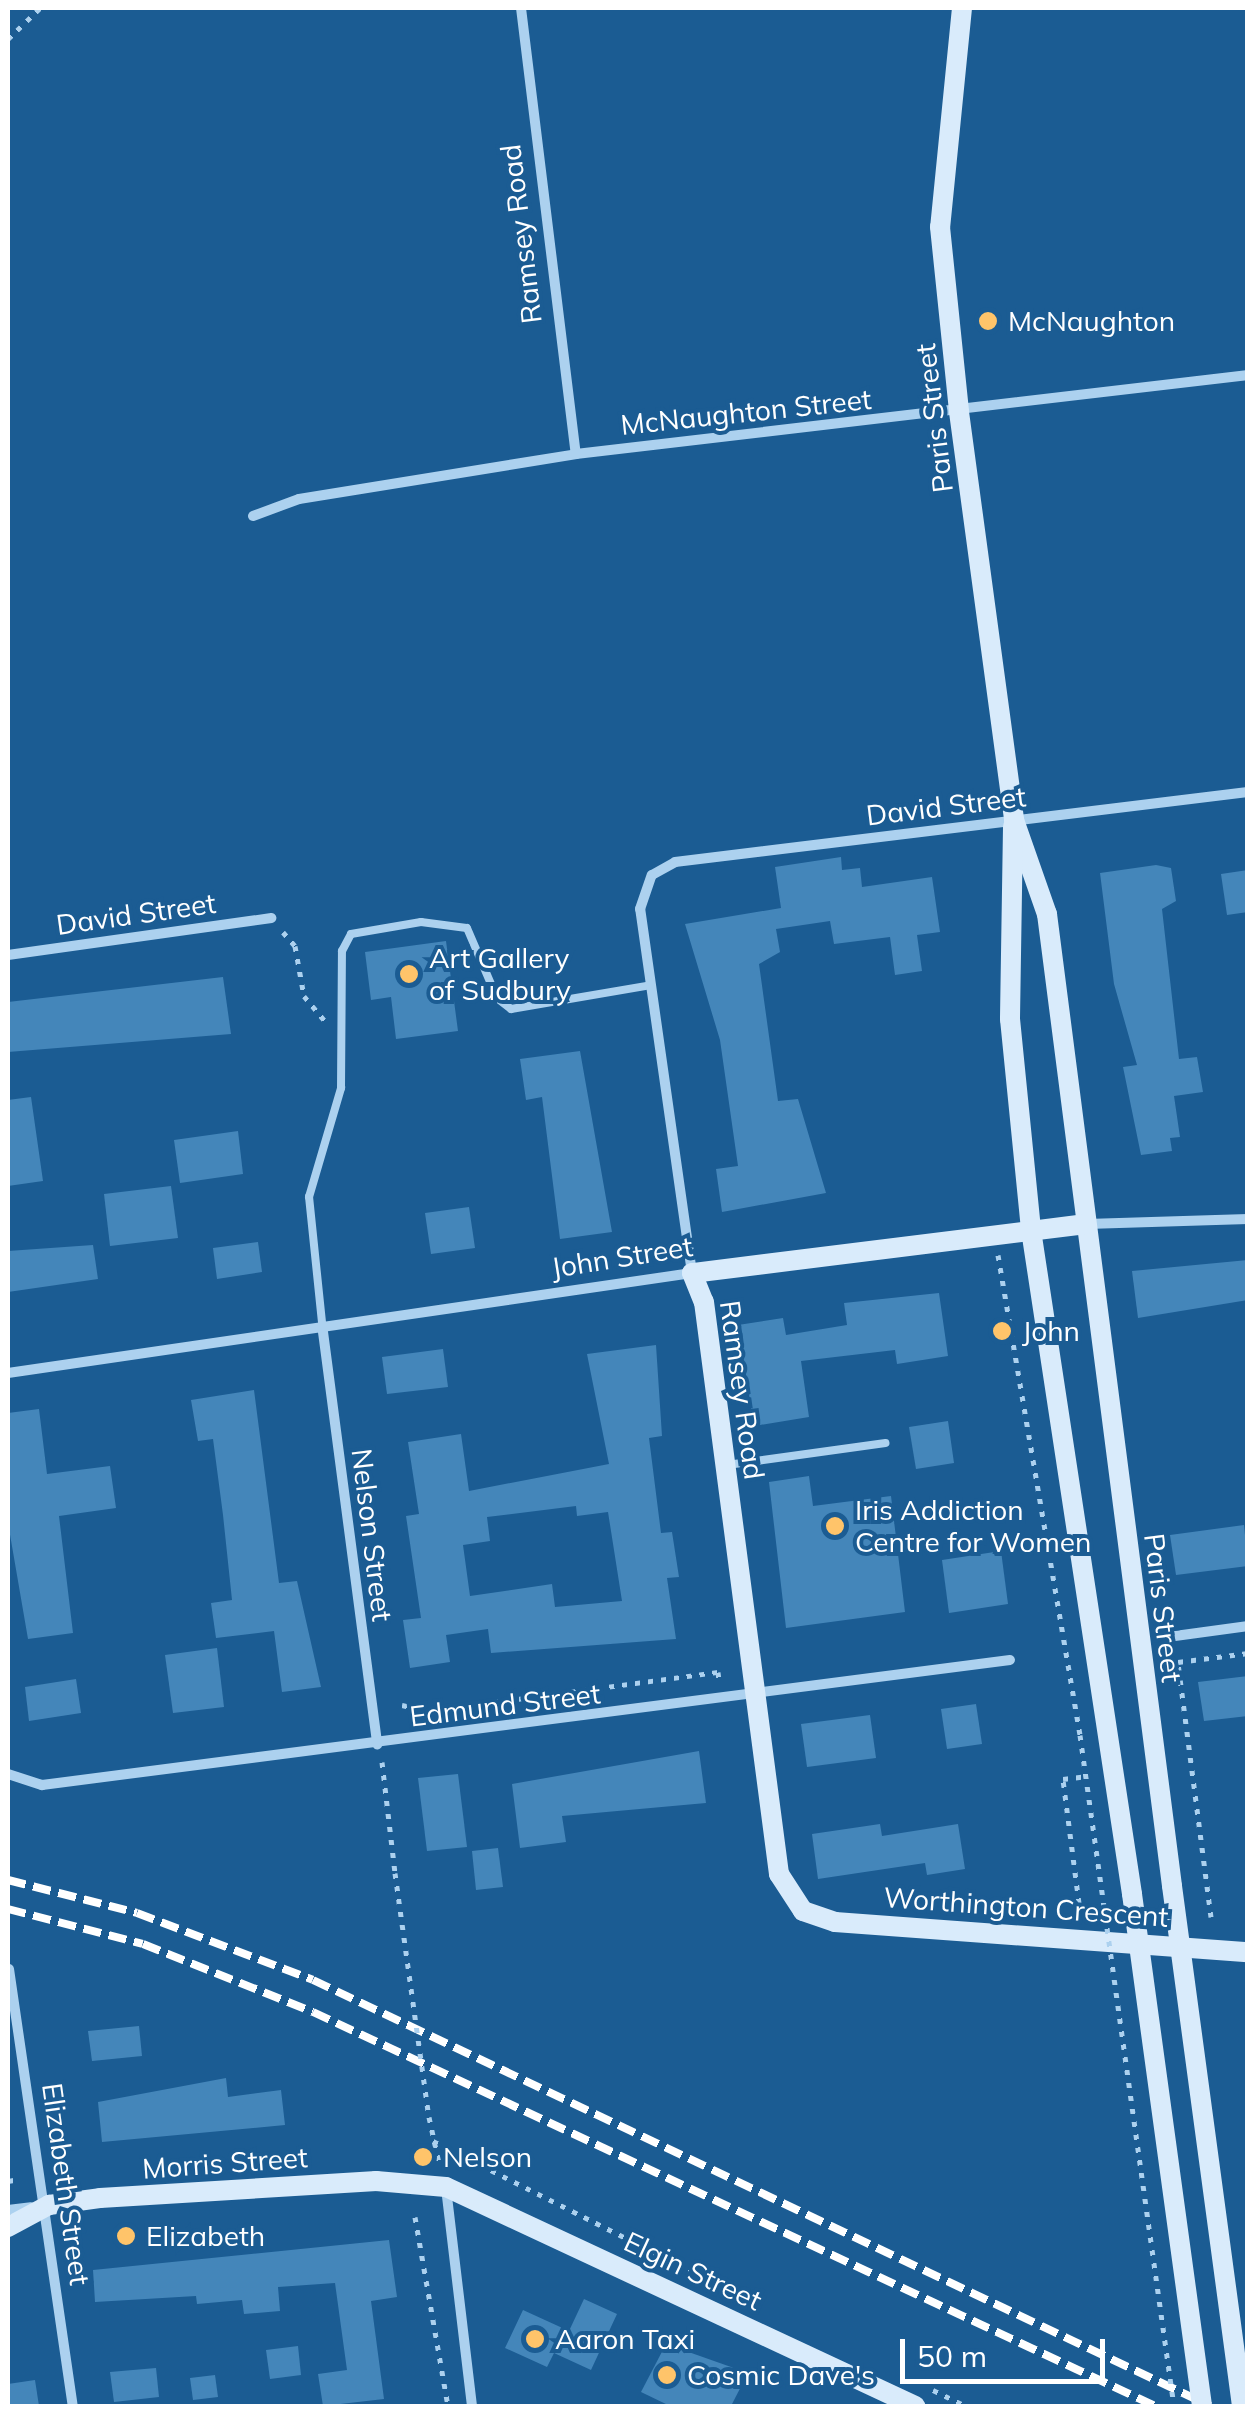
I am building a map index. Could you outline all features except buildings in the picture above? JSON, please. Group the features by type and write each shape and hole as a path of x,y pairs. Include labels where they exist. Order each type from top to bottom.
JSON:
{"main road":[{"name":"Paris Street","path":"962,8 940,227 959,412 1014,820 1010,1019 1031,1230 1132,1894 1202,2406"},
{"name":"Paris Street","path":"1014,820 1047,914 1242,2406"},
{"name":"John Street","path":"692,1273 1086,1224"},
{"name":"Ramsey Road","path":"692,1273 726,1465 779,1874 803,1911"},
{"name":"Worthington Crescent","path":"803,1911 835,1922 1248,1952"},
{"name":"Morris Street","path":"49,2205 376,2181 446,2187"},
{"name":"Elgin Street","path":"446,2187 915,2406"},
{"path":"8,2227 49,2205"}],"street":[{"name":"Ramsey Road","path":"521,8 576,454"},
{"name":"McNaughton Street","path":"253,516 299,498 576,454 959,412 1248,374"},
{"name":"David Street","path":"652,875 674,862 1248,792"},
{"name":"Ramsey Road","path":"652,875 640,909 692,1273"},
{"name":"David Street","path":"8,955 271,918"},
{"name":"John Street","path":"1086,1224 1248,1219"},
{"name":"John Street","path":"8,1374 323,1332 692,1273"},
{"name":"Nelson Street","path":"323,1332 377,1744"},
{"path":"1176,1636 1248,1626"},
{"name":"Edmund Street","path":"8,1774 42,1785 755,1696 1010,1660"},
{"name":"Elizabeth Street","path":"8,1969 49,2205 72,2406"},
{"path":"446,2187 472,2406"},
{"name":"Morris Street","path":"8,2210 49,2205"}],"lane":[{"path":"323,1332 309,1197 342,1088 342,950 351,934 421,922 467,928 511,1010 651,985"},
{"path":"726,1465 886,1443"}],"path":[{"path":"8,39 40,8"},
{"path":"295,946 304,996"},
{"path":"996,1236 1080,1735 1174,2406"},
{"path":"1211,1917 1178,1662 1248,1653"},
{"path":"399,1759 382,1762 432,2141 446,2187"},
{"path":"1080,1902 1063,1779 1086,1776"},
{"path":"432,2141 752,2301"},
{"path":"415,2217 448,2406"},
{"path":"924,2386 966,2406"}],"railway":[{"path":"8,1880 137,1913 313,1980 1210,2406"},
{"path":"8,1909 143,1944 313,2012 1155,2406"}],"place":[{"name":"McNaughton","path":"988,321"},
{"name":"Art Gallery of Sudbury","path":"409,974"},
{"name":"John","path":"1002,1331"},
{"name":"Iris Addiction Centre for Women","path":"835,1526"},
{"name":"Nelson","path":"423,2157"},
{"name":"Elizabeth","path":"126,2236"},
{"name":"Aaron Taxi","path":"535,2339"},
{"name":"Cosmic Dave's","path":"667,2375"}]}
